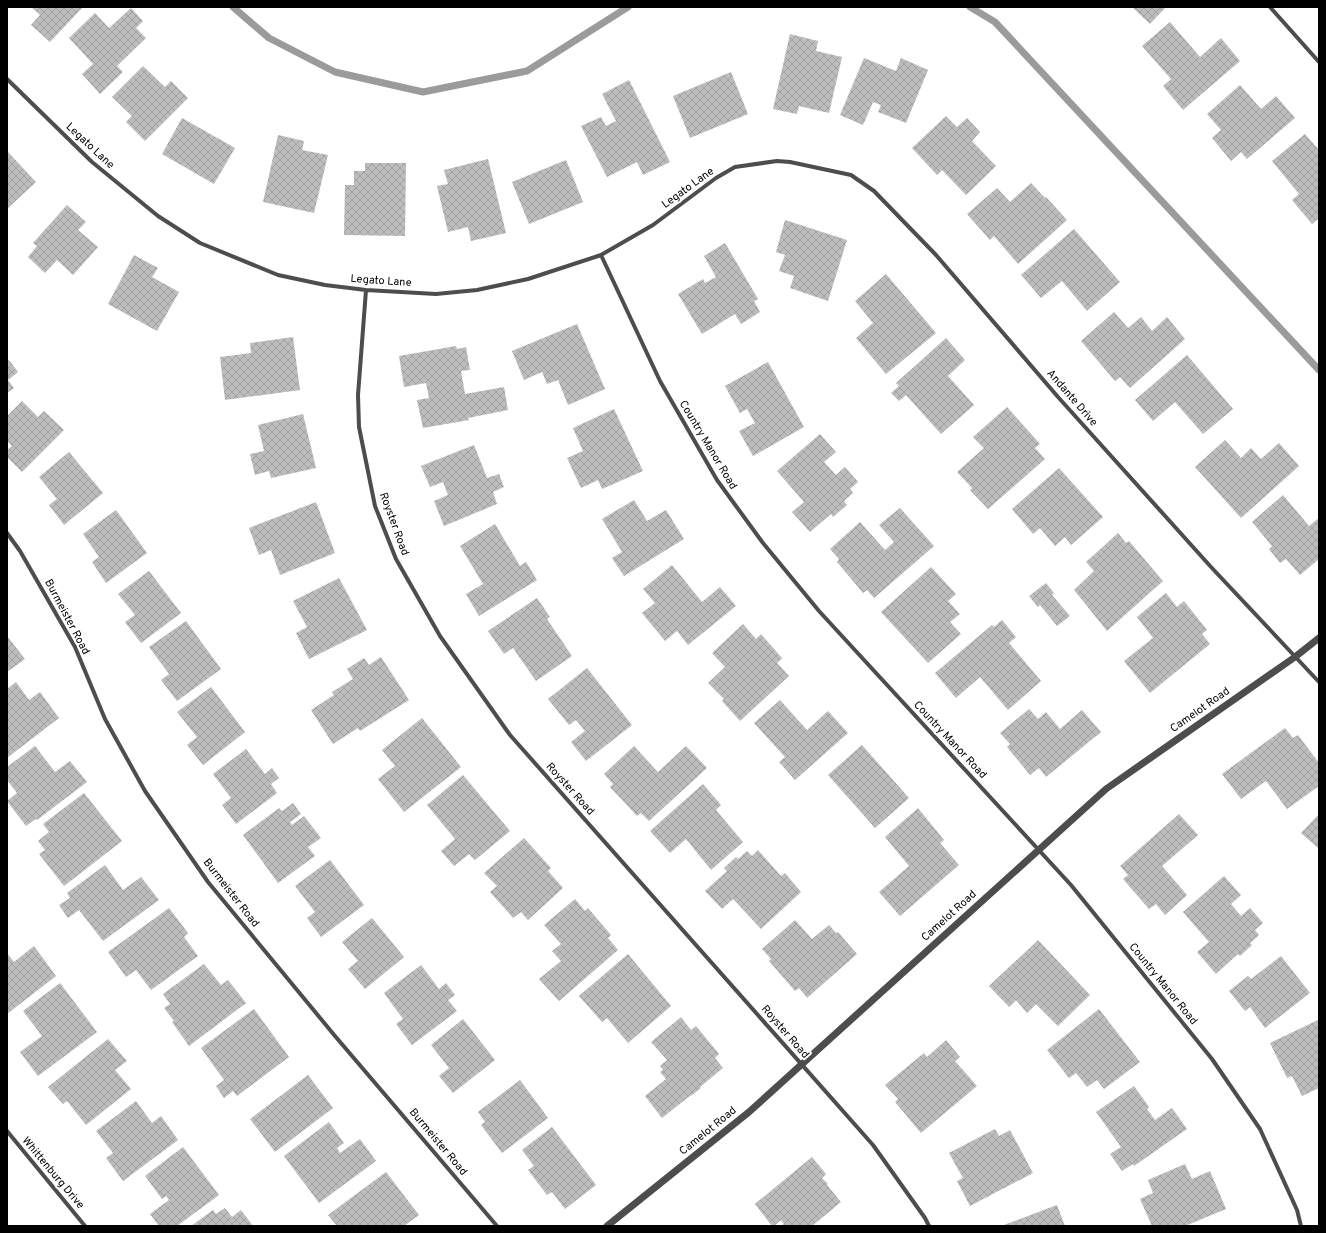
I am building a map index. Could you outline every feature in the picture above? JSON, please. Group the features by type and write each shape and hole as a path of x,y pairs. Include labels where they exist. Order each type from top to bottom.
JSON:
{"street":[{"path":"1270,7 1319,62"},
{"name":"Legato Lane","path":"7,79 92,162 158,216 200,243 278,275 325,285 366,290 436,294 477,290 528,279 601,255 653,225 716,178 735,167 777,161 790,162"},
{"name":"Andante Drive","path":"790,162 851,175 874,191 936,255 1058,397 1205,561 1319,682"},
{"name":"Country Manor Road","path":"601,255 660,381 717,480 763,543 819,611 1072,885 1212,1059 1260,1130 1297,1210 1301,1226"},
{"name":"Royster Road","path":"366,290 358,395 359,427 375,506 396,558 440,636 510,735 873,1145 925,1218 929,1226"},
{"name":"Burmeister Road","path":"7,533 20,552 75,647 105,718 145,791 208,882 335,1036 498,1226"},
{"name":"Camelot Road","path":"607,1226 749,1112 1106,789 1295,657 1319,638"},
{"name":"Whittenburg Drive","path":"7,1131 85,1226"}],"building":[{"path":"31,7 83,7 50,42 31,25 40,15"},
{"path":"1132,7 1166,7 1150,24"},
{"path":"131,8 143,21 136,28 146,38 117,66 123,72 100,94 82,74 93,64 69,38 95,13 109,28"},
{"path":"1170,22 1200,57 1221,38 1240,61 1183,110 1163,86 1171,79 1142,46"},
{"path":"790,34 818,41 816,51 842,57 829,113 799,106 797,114 773,109"},
{"path":"864,58 896,71 901,58 928,70 906,123 878,112 881,105 873,102 863,125 840,115"},
{"path":"143,66 165,87 171,81 188,98 145,141 126,122 132,116 112,97"},
{"path":"731,72 748,114 690,138 673,96"},
{"path":"629,80 670,162 643,175 637,162 607,177 581,126 601,117 606,126 616,121 602,94"},
{"path":"1240,85 1261,109 1276,96 1295,118 1247,159 1241,152 1231,161 1212,138 1221,130 1207,114"},
{"path":"946,116 957,127 967,118 980,132 972,141 996,166 966,195 942,170 937,175 912,148"},
{"path":"182,118 235,148 214,184 162,154"},
{"path":"1305,134 1319,150 1319,218 1312,224 1292,200 1299,194 1272,161"},
{"path":"278,135 304,141 302,150 328,155 314,213 263,202"},
{"path":"7,151 36,182 7,209"},
{"path":"488,159 506,233 471,241 468,227 448,232 437,186 448,184 444,170"},
{"path":"566,160 583,202 529,224 512,182"},
{"path":"365,163 406,163 405,236 344,235 345,185 354,185 354,171 365,171"},
{"path":"1031,183 1067,220 1018,264 994,236 990,240 967,214 997,188 1010,202"},
{"path":"67,205 86,222 78,230 98,247 73,275 57,260 45,273 28,257 37,246 33,243"},
{"path":"785,220 847,240 828,301 790,288 794,276 779,271 785,255 776,252"},
{"path":"1074,229 1120,282 1087,311 1062,281 1041,298 1021,275"},
{"path":"725,243 758,299 754,301 760,312 741,324 735,314 702,334 678,294 703,279 705,283 716,277 704,256"},
{"path":"134,255 158,268 152,277 179,292 157,331 108,304"},
{"path":"886,274 936,333 886,374 856,338 873,323 855,301"},
{"path":"1114,312 1128,328 1141,317 1152,331 1167,317 1185,339 1130,388 1120,377 1115,381 1081,341"},
{"path":"577,324 605,389 568,405 558,380 547,384 542,372 524,380 512,351"},
{"path":"293,337 300,390 225,400 220,357 251,353 250,343"},
{"path":"946,338 965,360 948,376 974,405 941,434 906,395 899,401 891,393 899,386 896,383"},
{"path":"456,346 457,349 466,347 470,370 461,371 465,394 504,387 508,410 468,418 469,420 423,428 417,400 429,398 426,383 404,387 399,356"},
{"path":"1187,355 1233,409 1203,434 1175,402 1153,421 1135,400"},
{"path":"9,360 18,372 8,380 14,388 7,393 7,362"},
{"path":"768,362 804,427 753,456 739,431 755,423 747,409 740,413 725,386"},
{"path":"22,401 38,417 44,411 64,430 22,472 7,457 7,450 12,446 7,441 7,416"},
{"path":"1007,407 1040,444 1035,448 1045,459 988,509 970,490 972,488 957,472 984,448 973,437"},
{"path":"614,409 643,471 602,489 598,480 581,488 567,458 583,451 573,428"},
{"path":"303,414 316,468 271,478 269,471 255,475 250,454 264,451 258,425"},
{"path":"820,434 836,452 824,462 836,475 845,467 858,482 850,489 853,493 844,501 847,505 833,517 831,514 810,532 792,512 804,502 777,471"},
{"path":"1225,440 1241,458 1251,448 1261,459 1279,443 1299,466 1241,518 1195,467"},
{"path":"474,445 487,478 499,474 504,487 493,492 497,504 444,526 434,501 448,495 443,482 430,487 421,466"},
{"path":"69,452 103,493 64,525 49,505 57,499 39,477"},
{"path":"1059,468 1103,517 1071,545 1065,537 1055,546 1040,528 1033,534 1012,509"},
{"path":"1283,495 1309,526 1319,518 1319,559 1300,575 1286,559 1280,563 1269,549 1272,546 1252,522"},
{"path":"634,500 647,521 666,510 684,539 624,576 612,558 622,552 602,519"},
{"path":"316,502 335,553 280,575 271,550 259,555 249,528"},
{"path":"900,508 934,546 874,598 867,590 863,593 837,562 839,559 830,549 860,522 885,550 894,542 879,525"},
{"path":"116,510 147,553 106,583 92,562 99,557 83,534"},
{"path":"495,524 520,566 526,562 537,580 479,616 466,594 483,584 460,546"},
{"path":"1118,533 1126,543 1129,541 1163,581 1107,631 1074,590 1094,571 1086,562"},
{"path":"672,565 702,602 720,587 736,606 688,645 677,631 665,641 642,613 655,603 643,589"},
{"path":"931,567 956,594 948,601 960,614 950,622 961,634 928,663 881,612"},
{"path":"149,571 181,613 141,643 125,622 135,615 118,594"},
{"path":"339,578 367,630 309,659 296,633 307,627 293,601"},
{"path":"1046,583 1054,593 1052,595 1070,616 1057,626 1040,605 1038,607 1029,596"},
{"path":"1166,593 1177,607 1184,601 1207,630 1202,634 1210,644 1150,693 1124,661 1153,638 1137,617"},
{"path":"537,598 550,617 547,619 572,656 536,681 513,648 504,654 488,631"},
{"path":"1002,620 1016,637 1009,643 1041,681 1008,710 980,677 956,698 935,673 992,625 994,627"},
{"path":"186,621 221,669 177,701 161,680 169,674 149,647"},
{"path":"743,624 756,639 761,634 782,658 777,663 789,676 740,721 722,701 724,699 708,683 725,667 712,653"},
{"path":"7,636 25,659 7,672"},
{"path":"381,657 409,700 360,731 358,728 333,744 311,710 334,695 332,692 353,679 347,669 364,658 369,665"},
{"path":"587,668 632,725 586,761 571,742 585,731 576,720 569,725 548,699"},
{"path":"16,682 29,700 40,692 59,718 7,758 7,689"},
{"path":"211,687 245,732 203,765 187,745 197,737 177,712"},
{"path":"780,700 807,730 828,711 848,733 795,780 779,762 785,757 754,723"},
{"path":"1029,709 1038,719 1046,712 1060,729 1082,710 1101,732 1046,777 1039,768 1030,775 1007,747 1010,744 1000,733"},
{"path":"422,718 461,767 404,812 378,779 395,766 382,750"},
{"path":"1285,728 1293,738 1298,735 1319,763 1319,786 1287,809 1266,781 1241,799 1222,774"},
{"path":"862,745 909,798 875,828 828,775"},
{"path":"35,746 55,772 70,761 87,782 37,820 36,819 26,826 7,801 17,793 7,780 7,767"},
{"path":"634,746 658,772 686,746 707,768 649,821 641,813 637,816 610,787 613,784 604,774"},
{"path":"246,749 265,774 272,768 279,778 271,784 277,793 236,824 222,805 231,798 213,774"},
{"path":"463,775 510,831 475,860 469,854 454,866 441,851 455,839 427,805"},
{"path":"703,784 721,805 716,810 743,842 711,870 686,839 670,853 650,831"},
{"path":"84,793 122,841 64,886 39,854 45,850 38,841 49,832 43,824"},
{"path":"293,803 301,814 290,822 292,825 304,816 321,838 308,847 315,856 278,883 243,835 279,808 282,811"},
{"path":"918,808 944,840 940,843 959,865 900,916 879,892 909,866 885,837"},
{"path":"1179,814 1198,835 1162,866 1187,895 1165,915 1156,904 1149,909 1123,879 1128,875 1120,866"},
{"path":"1319,814 1319,849 1301,833"},
{"path":"524,838 551,868 548,871 563,888 528,920 521,912 513,918 490,892 497,886 484,873"},
{"path":"758,850 781,876 785,873 801,892 761,929 733,899 722,909 705,891 727,871 724,868 736,857 738,859 747,851 752,856"},
{"path":"330,860 364,905 321,937 307,918 315,912 295,886"},
{"path":"105,865 123,890 141,877 159,900 103,941 79,910 68,918 59,905 70,898 67,893"},
{"path":"1224,876 1241,895 1231,904 1241,916 1250,908 1263,923 1255,930 1259,935 1250,943 1252,945 1240,956 1238,954 1216,974 1197,952 1209,942 1183,912"},
{"path":"575,899 585,911 588,908 611,935 608,938 618,950 559,1001 539,979 561,961 552,951 561,944 544,925"},
{"path":"169,908 188,933 184,937 198,956 151,990 136,970 126,977 108,952"},
{"path":"372,918 404,957 365,989 348,969 358,961 342,942"},
{"path":"795,920 812,939 829,925 836,933 838,932 857,954 807,998 799,988 795,991 769,961 771,959 762,949"},
{"path":"1038,940 1090,995 1058,1026 1036,1004 1027,1013 1016,1000 1009,1007 989,986"},
{"path":"34,946 56,976 7,1014 7,953 14,962"},
{"path":"628,954 671,1006 628,1043 607,1018 602,1022 579,996"},
{"path":"1281,956 1310,993 1265,1028 1250,1007 1245,1011 1229,991 1248,976 1251,979"},
{"path":"204,964 221,985 228,980 246,1003 189,1046 172,1022 174,1021 164,1008 170,1004 163,994"},
{"path":"421,965 439,989 446,983 455,995 448,1000 457,1011 412,1045 396,1024 403,1019 384,993"},
{"path":"60,983 97,1032 38,1076 20,1052 42,1036 23,1011"},
{"path":"254,1009 289,1057 237,1096 233,1091 224,1098 216,1086 224,1080 201,1048"},
{"path":"1099,1009 1140,1062 1104,1089 1097,1080 1087,1087 1076,1073 1069,1078 1047,1050"},
{"path":"681,1017 691,1030 696,1026 719,1054 715,1058 723,1068 700,1087 701,1088 662,1118 645,1096 666,1079 660,1072 663,1070 660,1066 667,1060 651,1042"},
{"path":"463,1019 495,1060 453,1093 439,1076 449,1068 431,1045"},
{"path":"1318,1020 1319,1088 1302,1096 1292,1076 1287,1078 1270,1043"},
{"path":"108,1039 127,1061 115,1070 131,1089 86,1125 67,1101 63,1104 48,1087"},
{"path":"946,1040 960,1057 955,1061 977,1086 921,1133 895,1102 898,1099 885,1085 924,1053 927,1057"},
{"path":"308,1075 333,1108 275,1152 250,1119"},
{"path":"520,1080 548,1118 502,1153 481,1125 485,1122 478,1112"},
{"path":"1134,1086 1149,1107 1147,1109 1155,1120 1172,1108 1187,1129 1134,1166 1133,1164 1122,1171 1110,1154 1121,1147 1096,1112"},
{"path":"136,1101 152,1123 161,1116 178,1140 123,1181 106,1158 113,1153 96,1131"},
{"path":"329,1122 344,1143 337,1148 340,1153 360,1139 376,1161 319,1203 284,1156"},
{"path":"552,1127 596,1185 565,1209 552,1192 547,1195 528,1170 534,1166 522,1150"},
{"path":"995,1129 999,1136 1010,1130 1033,1173 970,1206 957,1181 963,1178 949,1153"},
{"path":"183,1147 219,1195 177,1226 159,1226 150,1214 169,1200 166,1196 162,1199 145,1176"},
{"path":"812,1157 826,1174 822,1178 841,1202 812,1226 781,1226 784,1224 781,1220 772,1226 755,1204"},
{"path":"1185,1164 1192,1179 1210,1171 1226,1209 1185,1226 1152,1226 1140,1199 1153,1193 1148,1180"},
{"path":"386,1172 419,1215 404,1226 337,1226 328,1215"},
{"path":"1057,1205 1065,1226 1001,1226"},
{"path":"225,1208 232,1217 241,1210 253,1226 191,1226 213,1210 216,1214"}],"waterway":[{"path":"233,7 269,38 335,72 423,92 527,71 628,7"},
{"path":"970,7 995,22 1319,370"}]}
